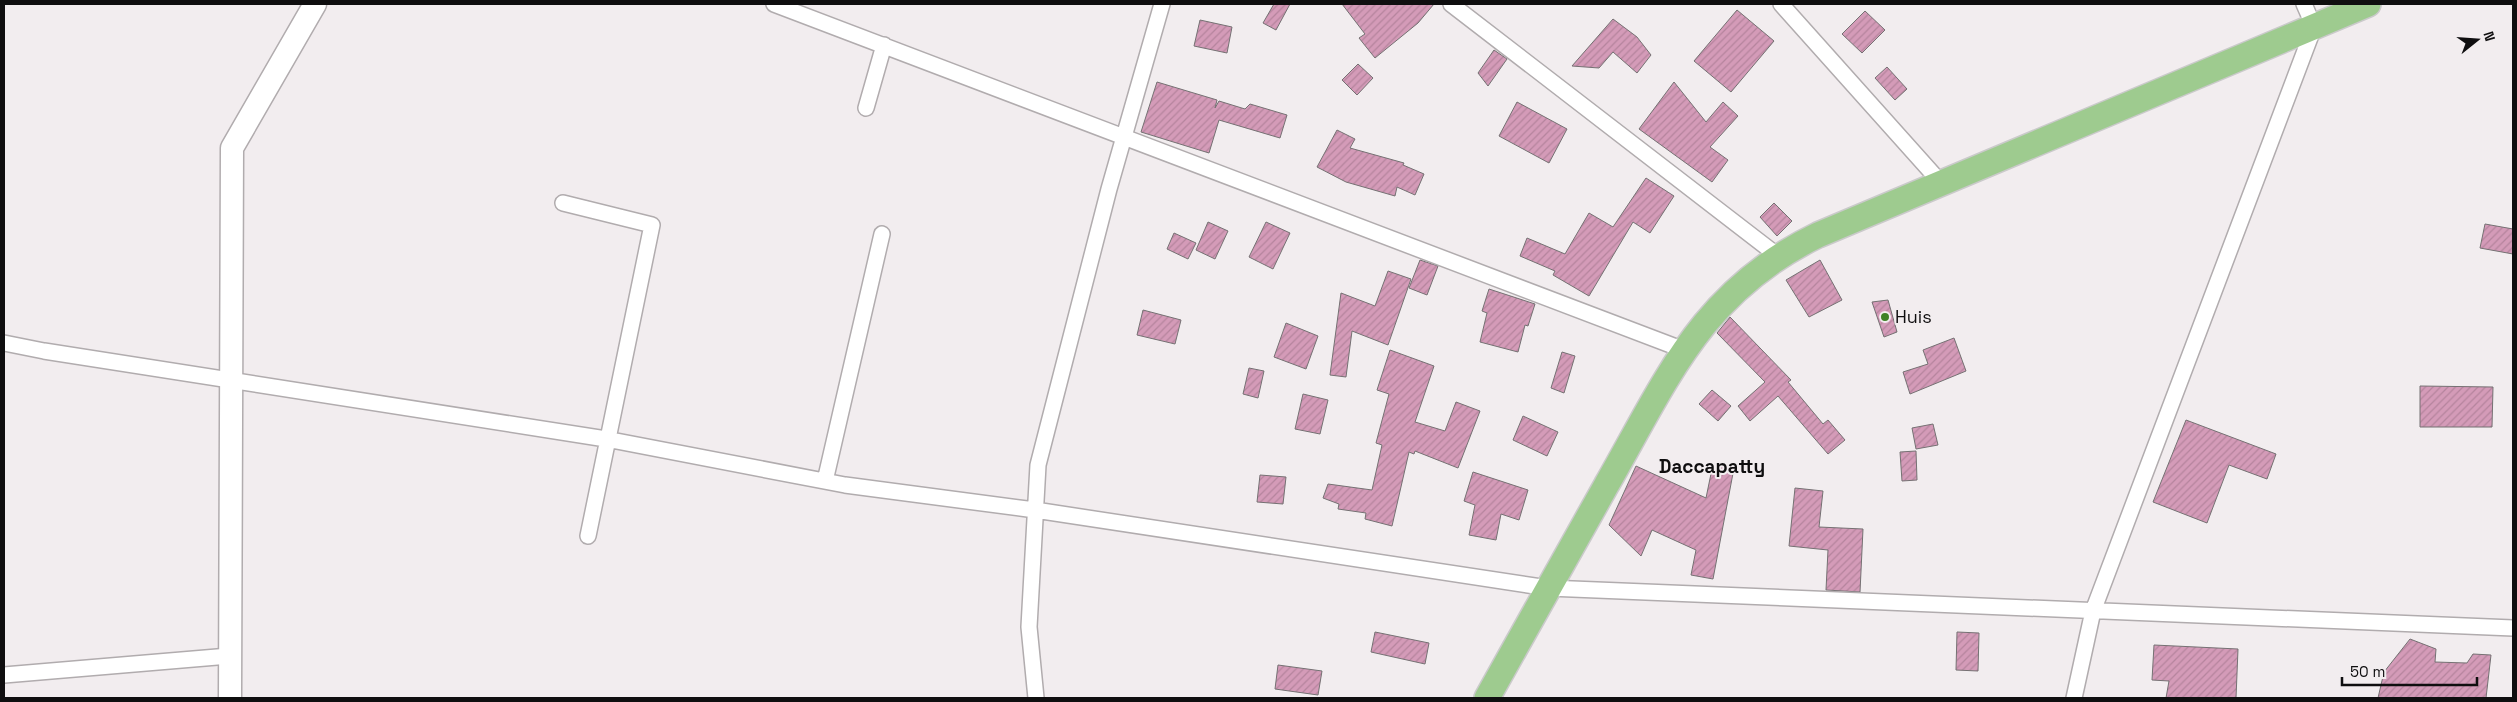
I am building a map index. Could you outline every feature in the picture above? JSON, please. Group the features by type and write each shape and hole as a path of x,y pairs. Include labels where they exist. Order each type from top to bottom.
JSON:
{"main road":[{"path":"1487,698 1665,378 1707,320 1729,297 1778,256 1818,235 2368,4"}],"street":[{"path":"230,698 232,148 315,4"},
{"path":"774,4 1684,350"},
{"path":"1036,698 1029,627 1038,465 1124,136 1162,4"},
{"path":"1451,4 1778,256"},
{"path":"1781,4 1942,184"},
{"path":"2074,698 2093,611 2314,27 2304,4"},
{"path":"866,108 884,45"},
{"path":"563,202 652,225 606,439 588,536"},
{"path":"825,481 882,234"},
{"path":"4,343 44,351 606,439 825,481 1036,510 1548,588 2513,628"},
{"path":"4,675 229,656"}],"building":[{"path":"1274,4 1290,4 1276,30 1263,23"},
{"path":"1342,4 1434,4 1418,23 1375,58 1359,38 1365,34"},
{"path":"1737,10 1774,41 1731,92 1694,61"},
{"path":"1865,11 1885,30 1862,53 1842,34"},
{"path":"1613,19 1637,37 1651,55 1637,73 1613,52 1599,68 1572,66"},
{"path":"1200,20 1232,27 1227,53 1194,46"},
{"path":"1494,50 1507,59 1488,86 1478,73"},
{"path":"1358,64 1373,78 1357,95 1342,80"},
{"path":"1887,67 1907,89 1895,100 1875,78"},
{"path":"1157,82 1217,100 1215,108 1219,101 1245,109 1250,104 1287,115 1280,138 1219,120 1209,153 1141,132"},
{"path":"1674,82 1706,122 1723,102 1738,116 1710,147 1728,160 1712,182 1639,129"},
{"path":"1517,102 1567,129 1549,163 1499,136"},
{"path":"1337,130 1355,139 1350,148 1404,163 1403,165 1424,174 1415,195 1397,187 1395,196 1346,182 1317,167"},
{"path":"1646,178 1674,196 1650,233 1633,222 1589,296 1553,275 1555,271 1520,256 1527,238 1565,254 1589,213 1613,227"},
{"path":"1774,203 1792,221 1777,236 1760,217"},
{"path":"1208,222 1228,231 1215,259 1196,250"},
{"path":"1266,222 1290,233 1273,269 1249,257"},
{"path":"2485,224 2513,229 2513,254 2480,248"},
{"path":"1174,233 1196,243 1188,259 1167,249"},
{"path":"1420,260 1438,266 1427,295 1409,288"},
{"path":"1820,260 1842,300 1809,317 1786,280"},
{"path":"1388,271 1411,279 1388,345 1352,331 1346,377 1330,375 1341,293 1375,306"},
{"path":"1489,289 1535,304 1528,326 1525,325 1518,352 1480,342 1487,313 1482,311"},
{"name":"Huis","path":"1888,300 1897,332 1884,337 1872,302"},
{"path":"1143,310 1181,320 1175,344 1137,335"},
{"path":"1730,317 1791,380 1788,382 1823,424 1828,420 1845,440 1828,454 1778,396 1750,421 1738,406 1765,382 1717,333"},
{"path":"1286,323 1318,336 1306,369 1274,357"},
{"path":"1954,338 1966,371 1910,394 1903,372 1928,364 1923,350"},
{"path":"1390,350 1434,366 1415,422 1445,431 1456,402 1480,411 1458,468 1415,451 1414,454 1409,452 1392,526 1365,519 1366,513 1338,509 1339,504 1323,498 1328,484 1372,490 1382,445 1376,443 1389,394 1377,390"},
{"path":"1562,352 1575,356 1564,393 1551,388"},
{"path":"1249,368 1264,371 1258,398 1243,394"},
{"path":"2420,386 2493,387 2492,427 2420,427"},
{"path":"1712,390 1731,406 1718,421 1699,404"},
{"path":"1303,394 1328,400 1320,434 1295,429"},
{"path":"1523,416 1558,432 1547,456 1513,440"},
{"path":"2186,420 2276,454 2267,479 2229,465 2207,523 2153,502"},
{"path":"1933,424 1938,445 1916,449 1912,428"},
{"path":"1916,451 1917,480 1902,481 1900,452"},
{"path":"1713,464 1734,468 1713,579 1691,575 1696,550 1652,530 1641,556 1609,525 1636,466 1706,498"},
{"path":"1473,472 1528,490 1519,520 1501,514 1496,540 1469,535 1475,505 1464,501"},
{"path":"1260,475 1286,477 1283,504 1257,502"},
{"path":"1795,488 1823,491 1819,527 1863,529 1860,592 1826,590 1828,550 1789,546"},
{"path":"1375,632 1429,643 1425,664 1371,652"},
{"path":"1957,632 1979,633 1978,671 1956,670"},
{"path":"2410,639 2436,649 2435,662 2467,663 2473,654 2491,655 2486,698 2378,698 2384,672"},
{"path":"2154,645 2238,649 2236,698 2166,698 2169,681 2152,680"},
{"path":"1278,665 1322,671 1318,695 1275,689"}],"place":[{"name":"Huis","path":"1885,317"}],"district":[{"name":"Daccapatty","path":"1712,466"}]}
